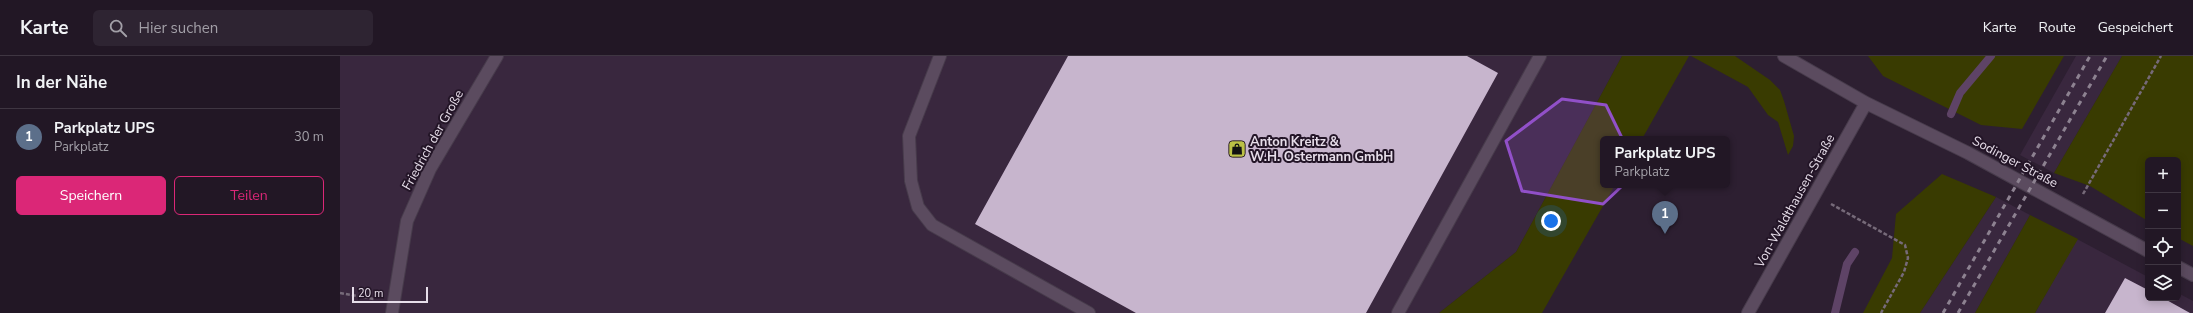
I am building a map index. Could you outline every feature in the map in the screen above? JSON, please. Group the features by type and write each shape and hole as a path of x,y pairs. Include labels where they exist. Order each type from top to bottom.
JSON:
{"street":[{"name":"Friedrich der Große","path":"392,308 407,221 430,169 497,56"},
{"path":"940,56 909,136 911,181 918,207 932,224 1089,313"},
{"path":"1398,313 1540,56"},
{"path":"1784,56 1866,103"},
{"name":"Von-Waldthausen-Straße","path":"1748,313 1866,103"},
{"name":"Sodinger Straße","path":"1866,103 1968,153 2145,249"},
{"path":"2181,269 2193,275"}],"path":[{"path":"2074,210 2161,56"},
{"path":"1814,195 1905,245 1908,258 1904,272 1881,313"},
{"path":"340,293 392,308"}],"highlighted area":[{"path":"1562,99 1606,105 1638,171 1603,204 1522,191 1506,141"}],"shaded area":[{"path":"340,56 1622,56 1516,252 1439,313 340,313"},
{"path":"1622,56 1689,56 1644,136 1600,136 1600,188 1613,188 1542,313 1439,313 1516,252"},
{"path":"1691,56 1735,56 1770,80 1780,90 1794,136 1793,146 1788,155 1778,122 1768,115 1748,87"},
{"path":"1868,56 2064,56 2022,129 1981,125 1883,76"},
{"path":"2076,56 2122,56 2054,173 2020,155"},
{"path":"2122,56 2193,56 2193,246 2181,240 2181,157 2145,157 2145,219 2090,186 2054,173"},
{"path":"1942,174 1996,197 1920,313 1863,313 1892,258 1896,214"},
{"path":"1996,197 2030,215 1975,313 1920,313"},
{"path":"2030,215 2078,239 2035,313 1975,313"},
{"path":"2077,239 2145,275 2145,301 2181,301 2181,295 2193,301 2193,313 2035,313"}],"building":[{"name":"Anton Kreitz & W.H. Ostermann GmbH","path":"1068,56 1467,56 1498,73 1366,313 1136,313 975,224"},
{"path":"2125,278 2145,288 2145,301 2168,301 2190,313 2105,313"}],"waterway":[{"path":"1951,114 1960,93 1991,56"},
{"path":"1835,313 1847,264 1855,252"}],"railway":[{"path":"1943,313 2090,56"},
{"path":"1958,313 2107,56"}],"place":[{"name":"Anton Kreitz & W.H. Ostermann GmbH","path":"1237,149"},
{"name":"Parkplatz UPS","path":"1665,234"}]}
